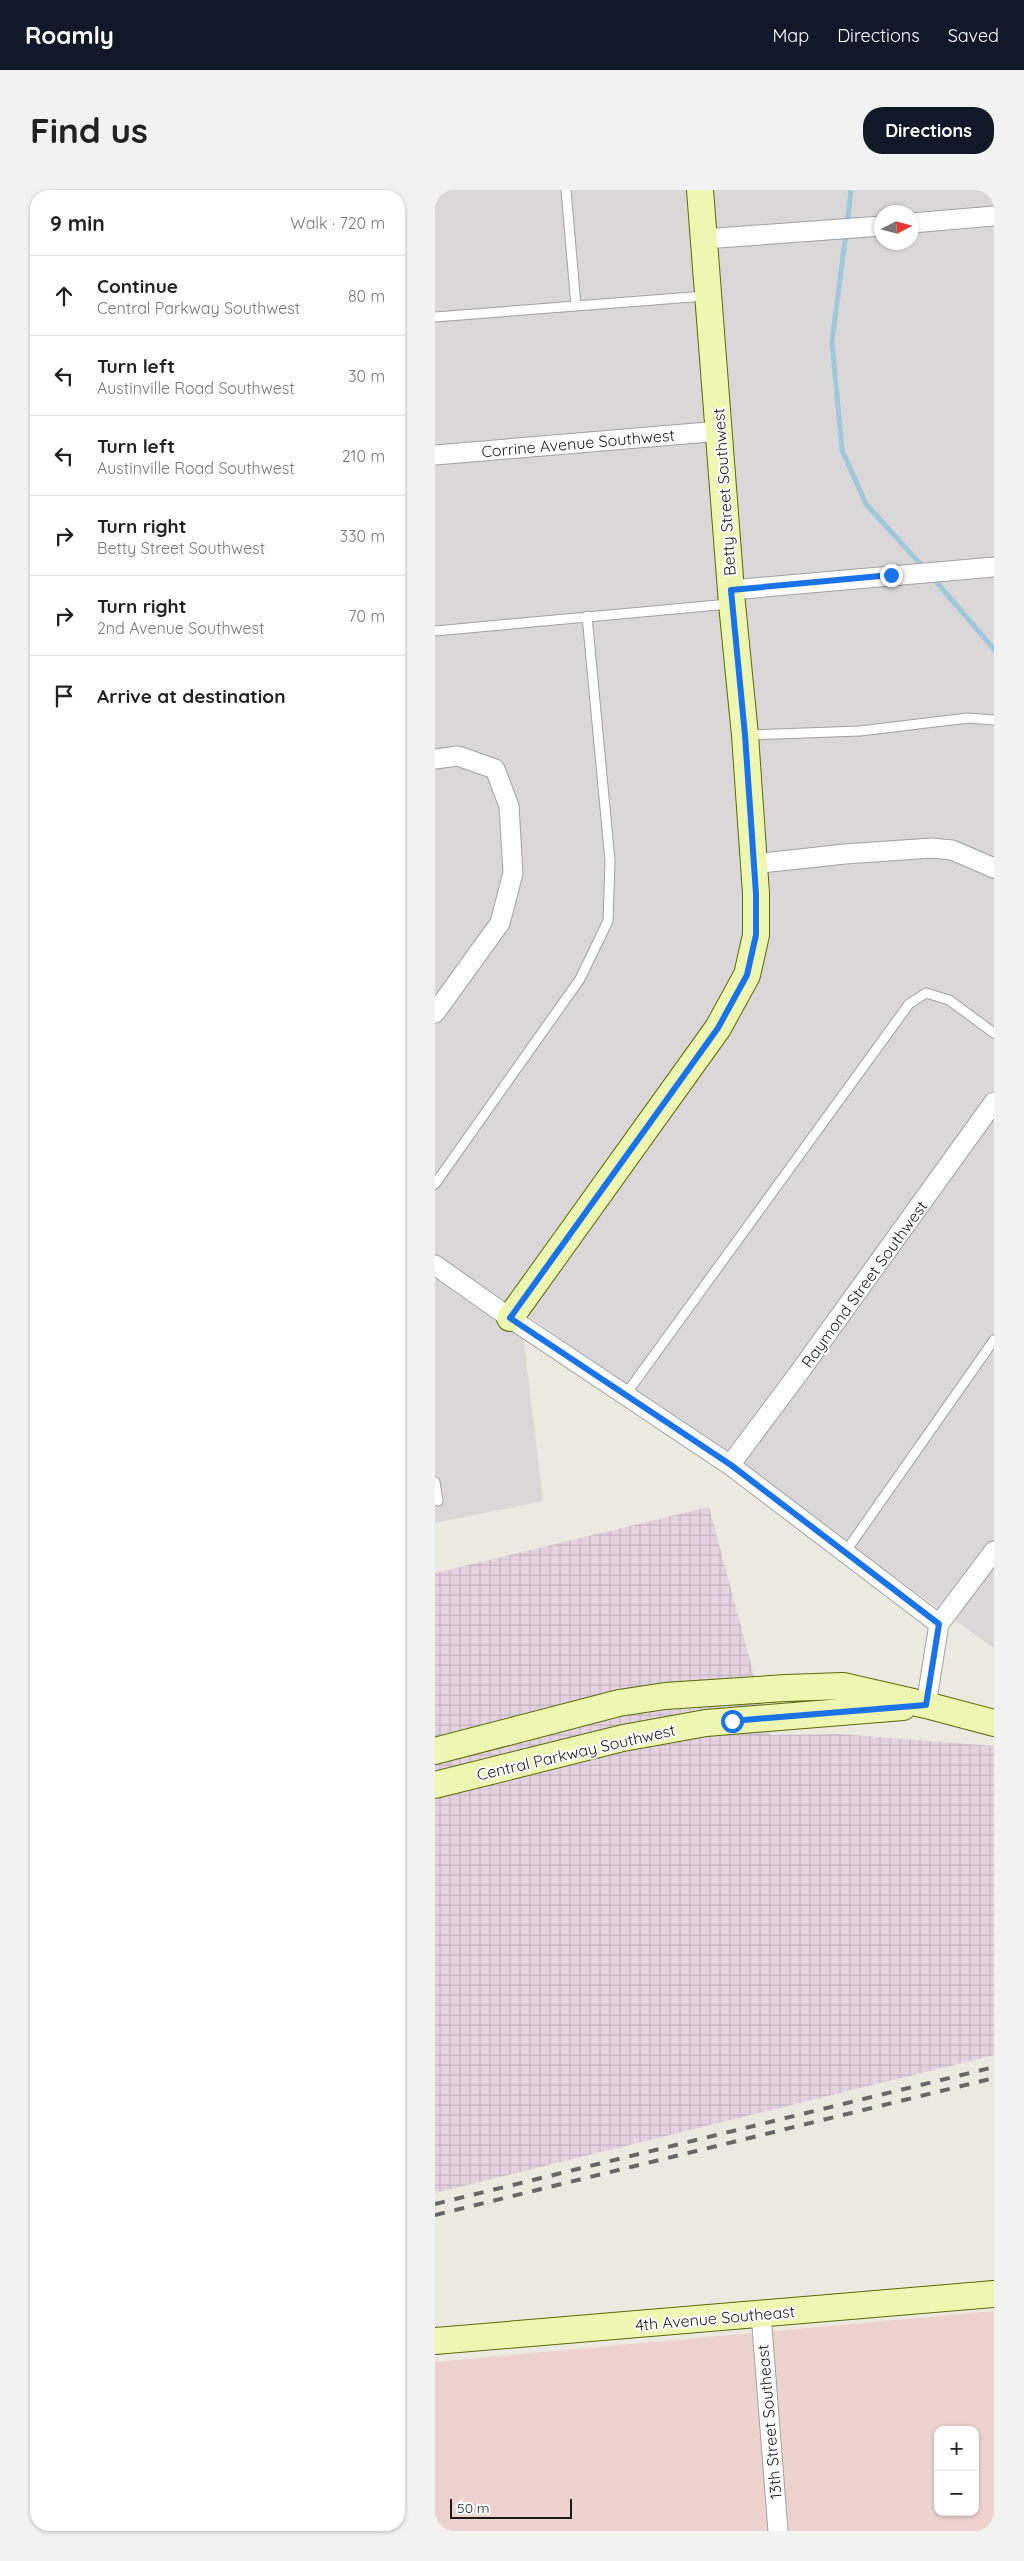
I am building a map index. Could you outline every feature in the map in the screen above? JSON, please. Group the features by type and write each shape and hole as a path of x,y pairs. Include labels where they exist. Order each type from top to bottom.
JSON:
{"street":[{"name":"Betty Street Southwest","path":"510,1318 718,1028 747,975 756,935 745,735 732,597 700,190"},
{"path":"919,222 994,216"},
{"path":"704,239 874,227"},
{"name":"Corrine Avenue Southwest","path":"435,455 720,431"},
{"path":"732,597 994,567"},
{"path":"435,758 459,756 495,769 509,806 513,872 500,923 435,1013"},
{"path":"753,864 845,854 932,848 952,850 994,868"},
{"name":"Raymond Street Southwest","path":"731,1465 799,1374 994,1102"},
{"path":"435,1265 510,1318 731,1465 939,1624"},
{"path":"926,1705 939,1624 994,1551"},
{"name":"Central Parkway Southwest","path":"435,1751 619,1703 674,1696 843,1686 926,1705 994,1724"},
{"name":"Central Parkway Southwest","path":"435,1785 623,1738 706,1724 926,1705"},
{"name":"4th Avenue Southeast","path":"435,2342 994,2294"},
{"name":"13th Street Southeast","path":"761,2314 778,2531"}],"lane":[{"path":"566,190 576,306"},
{"path":"435,318 708,296"},
{"path":"435,631 587,616 732,597"},
{"path":"435,1184 580,978 608,921 610,861 587,616"},
{"path":"745,735 860,731 969,718 994,720"},
{"path":"625,1394 909,1004 926,994 949,1000 994,1033"},
{"path":"845,1551 994,1340"},
{"path":"435,1482 438,1501"}],"shaded area":[{"path":"435,190 994,190 994,1648 520,1310 543,1501 435,1523"},
{"path":"709,1507 770,1735 839,1734 994,1746 994,2055 435,2193 435,1573"},
{"path":"994,2311 994,2531 435,2531 435,2362"}],"waterway":[{"path":"847,224 851,190"},
{"path":"846,233 832,341 842,450 866,504 924,568"},
{"path":"933,578 994,649"}],"railway":[{"path":"435,2204 994,2067"},
{"path":"435,2215 994,2078"}],"route":[{"path":"732,1721 926,1705 939,1624 731,1465 510,1318 718,1028 747,975 756,935 756,894 745,735 731,590 891,575"}]}
